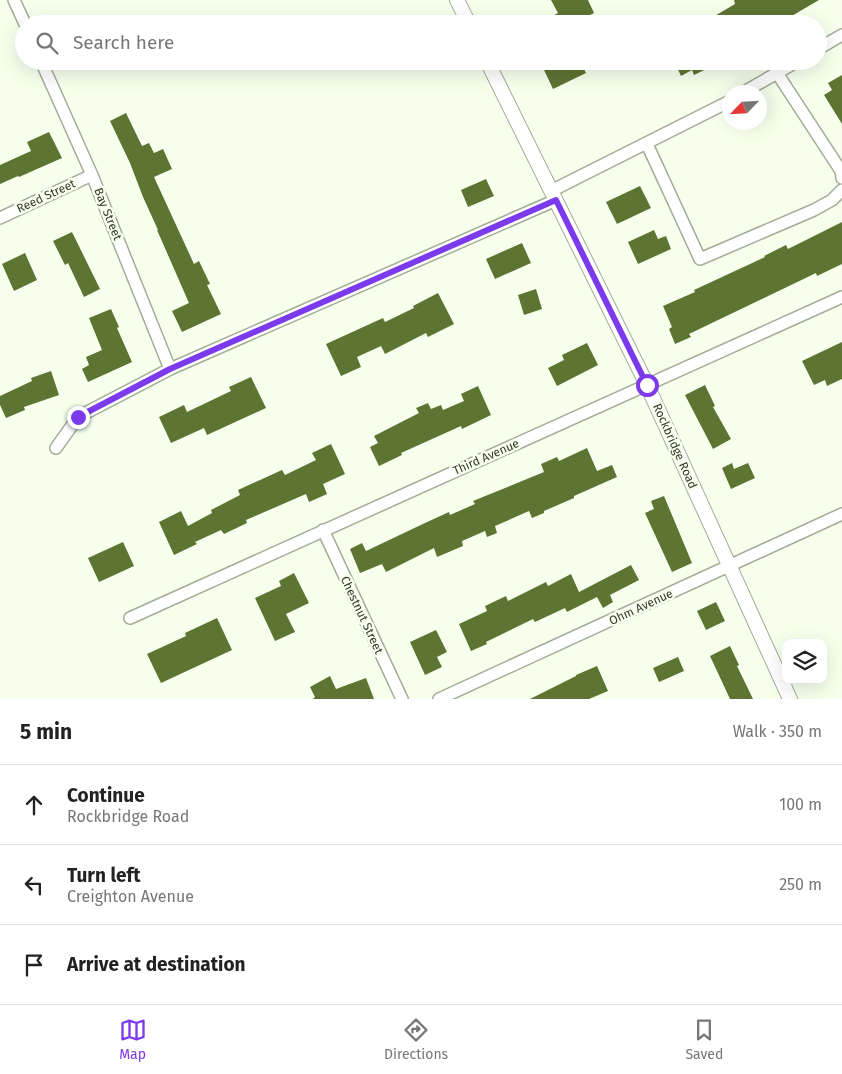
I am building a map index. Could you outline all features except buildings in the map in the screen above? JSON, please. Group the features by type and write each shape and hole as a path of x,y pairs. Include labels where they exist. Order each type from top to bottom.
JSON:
{"street":[{"path":"14,0 21,15"},
{"path":"460,1 465,15"},
{"path":"827,44 842,35"},
{"name":"Bay Street","path":"46,70 92,175 170,369"},
{"name":"Rockbridge Road","path":"491,70 647,385 790,699"},
{"path":"757,85 783,70"},
{"path":"777,74 840,171 842,178"},
{"path":"56,448 78,417 170,369 554,196 722,105"},
{"path":"647,144 700,259 814,210 832,200 842,190"},
{"name":"Reed Street","path":"0,218 92,175"},
{"name":"Third Avenue","path":"130,618 842,297"},
{"name":"Ohm Avenue","path":"439,699 842,514"},
{"name":"Chestnut Street","path":"323,530 402,699"}],"route":[{"path":"78,417 170,369 556,200 647,385"}]}
